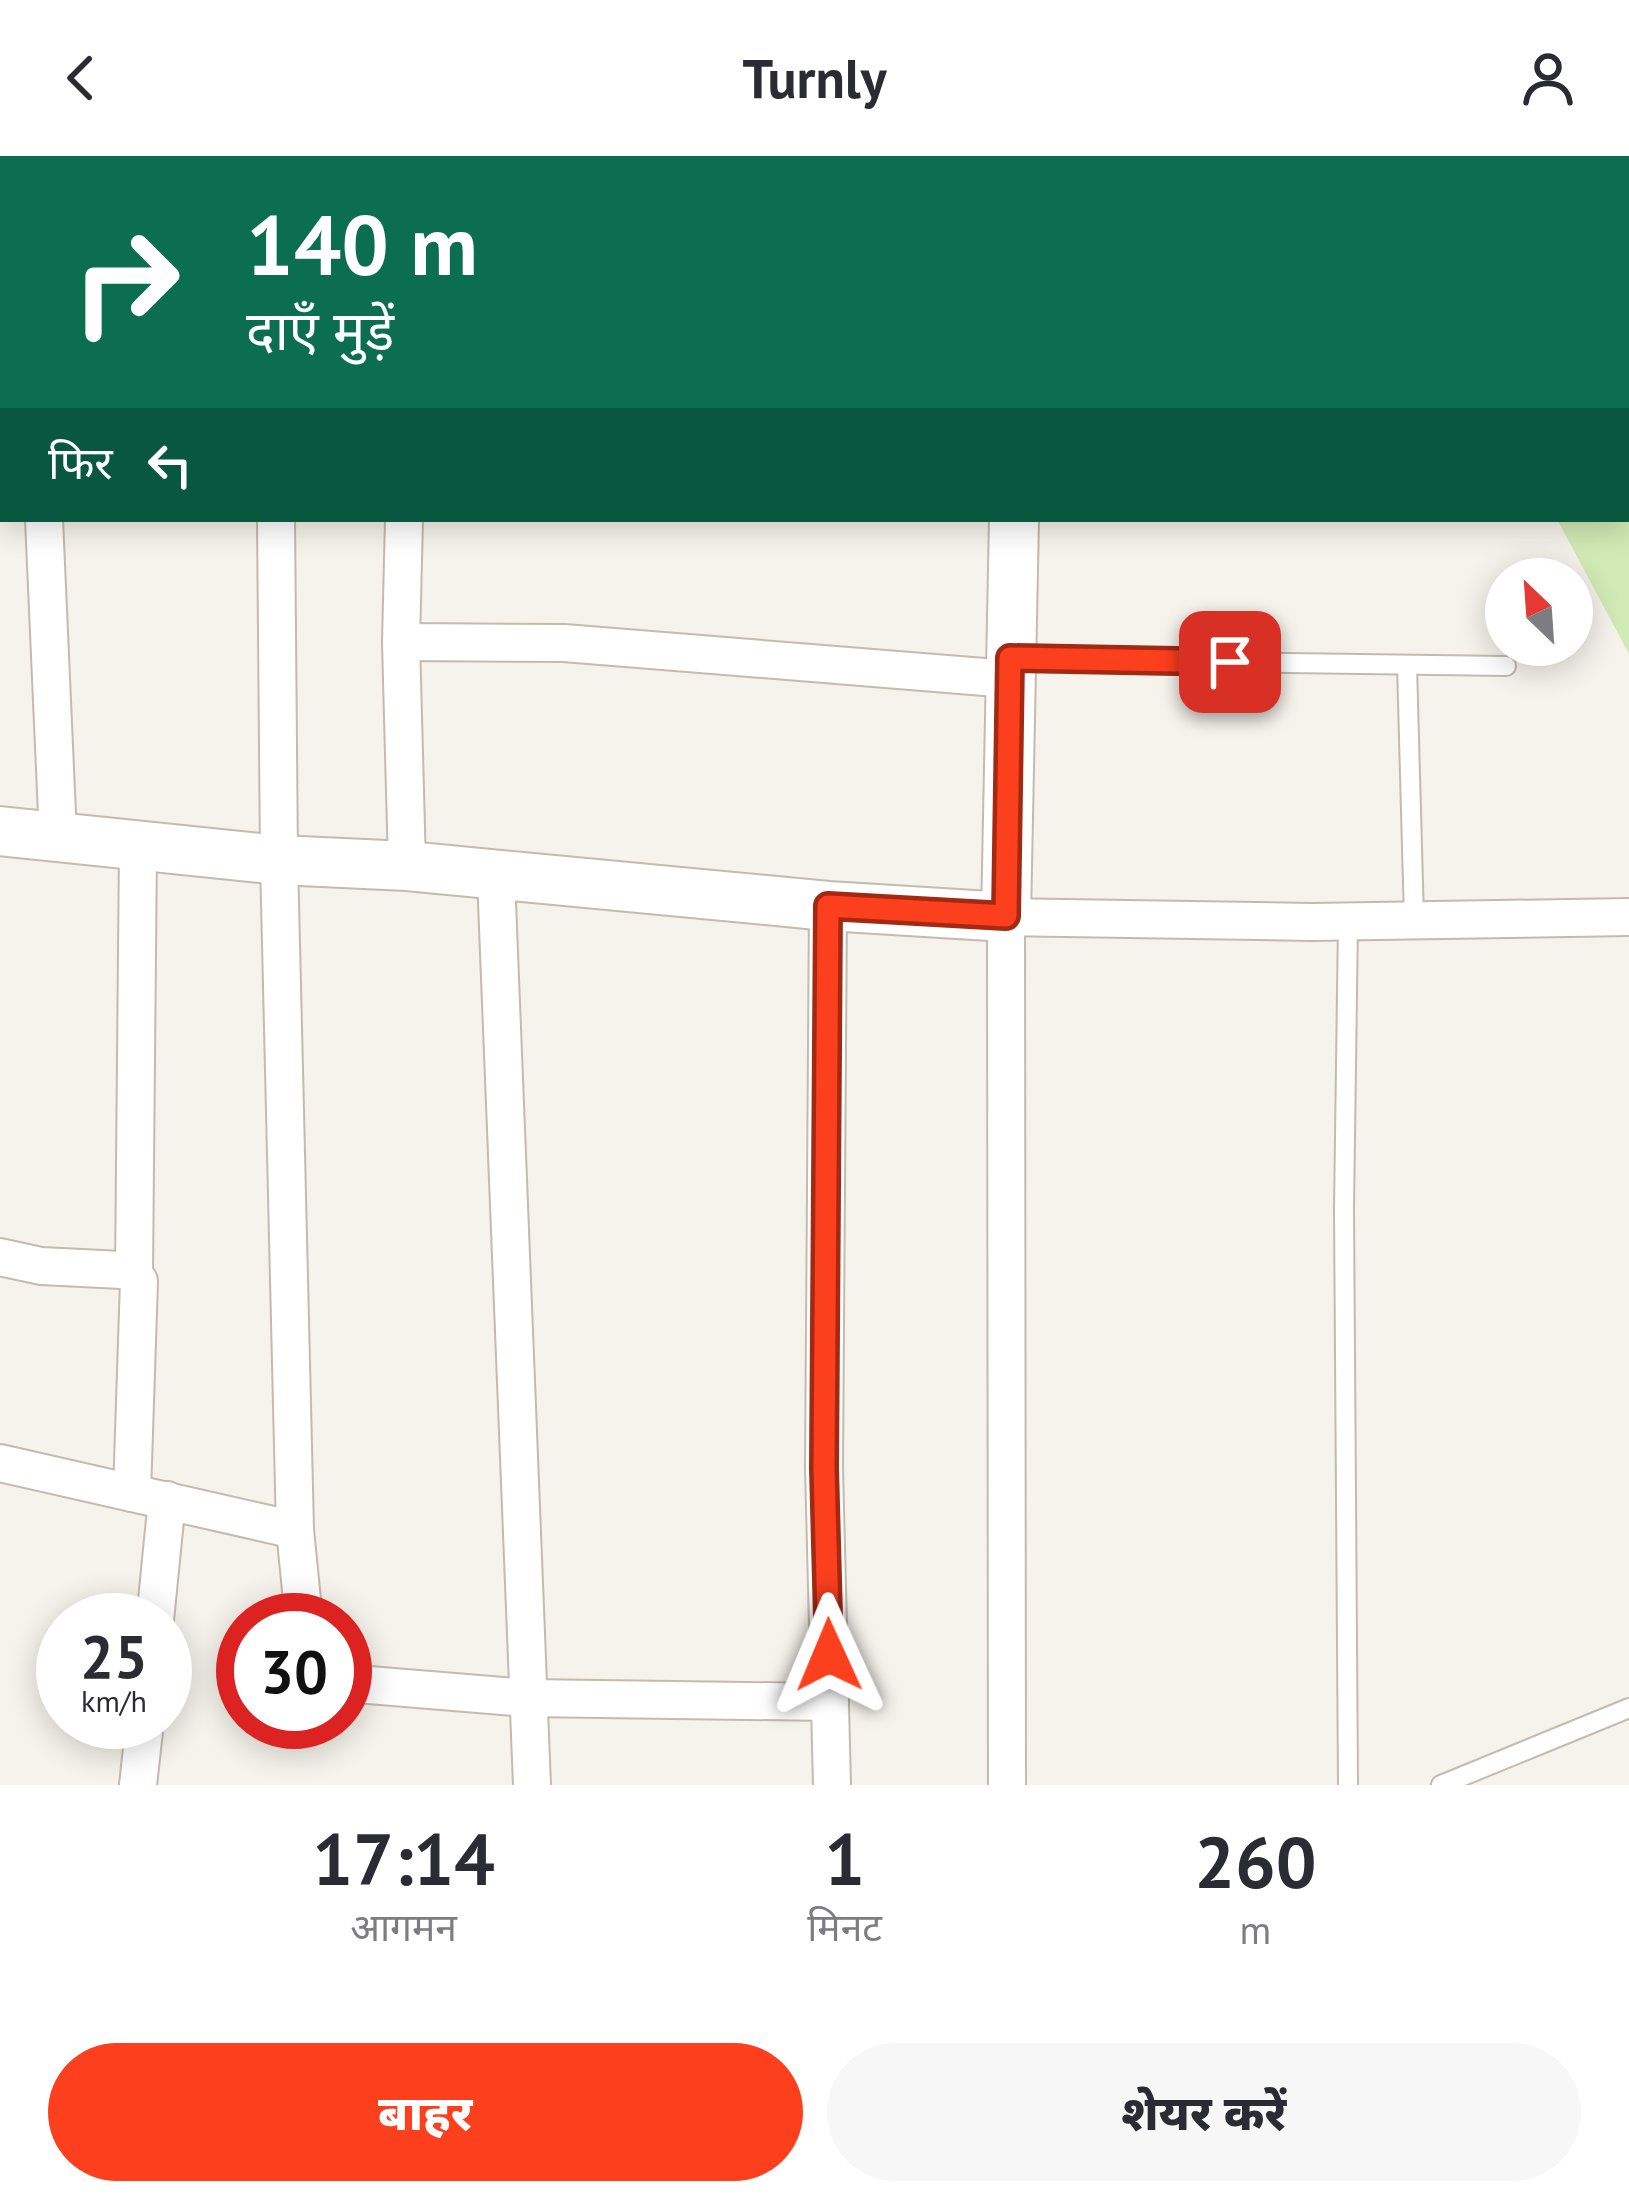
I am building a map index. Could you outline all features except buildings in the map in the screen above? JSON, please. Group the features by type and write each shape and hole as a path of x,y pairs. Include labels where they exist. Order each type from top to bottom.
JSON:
{"street":[{"path":"44,522 58,837"},
{"path":"277,522 279,860 295,1530 301,1593"},
{"path":"404,522 400,642 407,866"},
{"path":"1007,1785 1006,916 1014,522"},
{"path":"400,642 564,643 1010,669"},
{"path":"0,831 279,860 407,866 828,906 1006,916 1348,922 1629,917"},
{"path":"138,846 134,1273 141,1289 154,1593"},
{"path":"496,877 532,1785"},
{"path":"828,906 824,1468 832,1785"},
{"path":"0,1257 40,1266 134,1273"},
{"path":"0,1463 295,1530"},
{"path":"372,1685 527,1698 830,1702"},
{"path":"138,1785 142,1749"}],"lane":[{"path":"1407,664 1414,920"},
{"path":"1010,669 1485,666"},
{"path":"1348,922 1344,1209 1348,1785"},
{"path":"1441,1785 1629,1708"}],"green space":[{"path":"1559,522 1629,522 1629,654 1593,587 1593,558 1578,558"}],"route":[{"path":"829,1655 824,1468 828,906 1006,916 1010,658 1230,662"}]}
